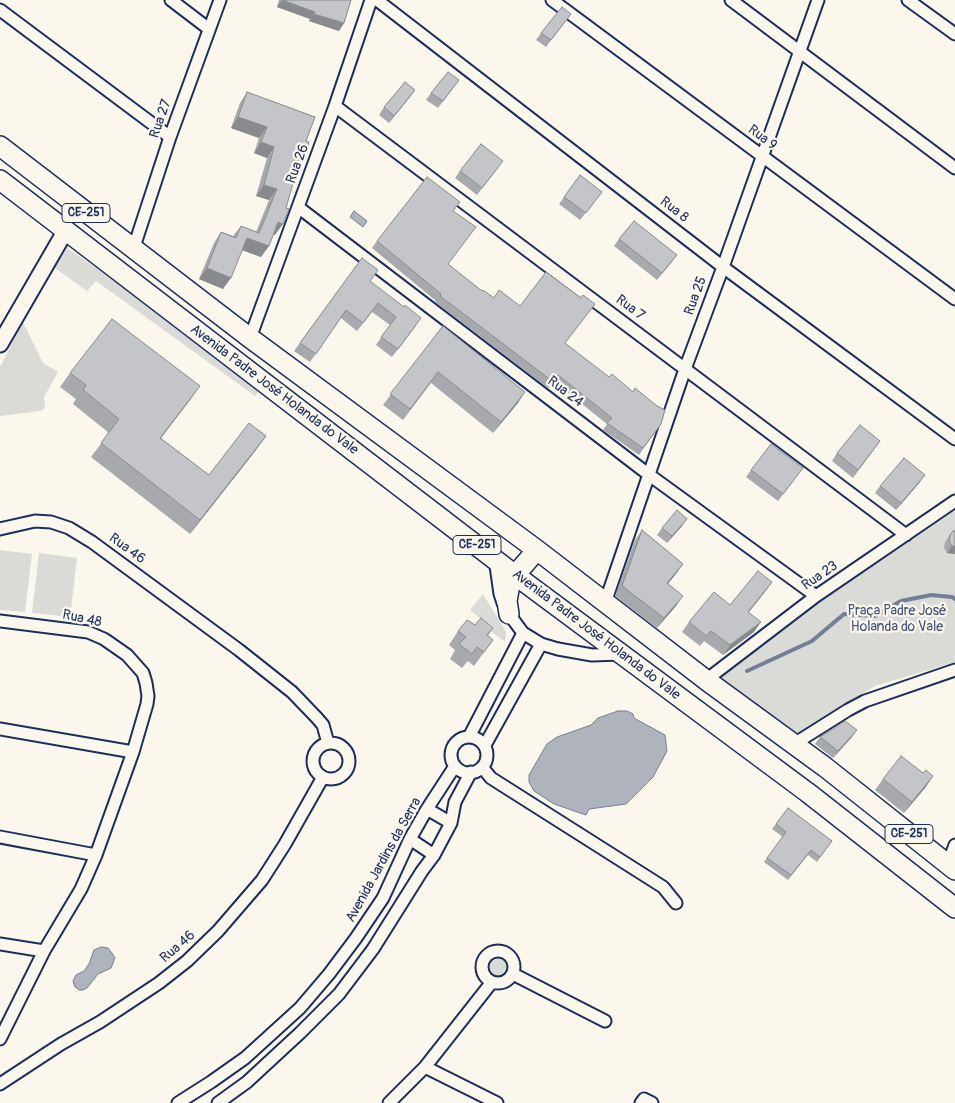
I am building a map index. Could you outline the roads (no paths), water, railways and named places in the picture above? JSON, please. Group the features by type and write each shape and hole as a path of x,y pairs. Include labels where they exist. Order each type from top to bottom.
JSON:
{"main road":[{"name":"Avenida Padre José Holanda do Vale","path":"2,151 250,338 537,550 706,680 825,767 951,867"},
{"path":"22,197 38,177"},
{"name":"Avenida Padre José Holanda do Vale","path":"0,180 515,575 807,792 955,908"},
{"path":"509,614 508,592 510,584 515,575 537,550"},
{"path":"807,792 825,767"},
{"path":"844,822 863,798"}],"street":[{"path":"171,0 209,29"},
{"name":"Rua 27","path":"133,250 170,137 220,0"},
{"name":"Rua 26","path":"250,338 335,106 371,0"},
{"name":"Rua 8","path":"377,0 723,267 955,439"},
{"name":"Rua 9","path":"552,0 955,299"},
{"path":"731,0 955,168"},
{"name":"Rua 25","path":"605,603 685,369 818,0"},
{"path":"908,0 955,34"},
{"path":"0,10 170,137"},
{"name":"Rua 7","path":"335,106 906,535"},
{"name":"Rua 24","path":"298,207 648,474 816,596"},
{"path":"0,344 66,230"},
{"name":"Rua 23","path":"706,680 816,596 955,501"},
{"name":"Rua 46","path":"0,529 35,521 51,522 69,528 92,542 239,650 292,692 323,726 328,743"},
{"path":"495,559 500,594 509,614 523,633 541,644 574,653 622,654"},
{"name":"Rua 48","path":"0,621 88,632 104,639 127,655 142,673 146,682 147,704 133,752"},
{"path":"469,737 523,633"},
{"path":"484,745 541,644"},
{"path":"794,744 865,701 955,670"},
{"path":"0,729 133,752 96,856 81,889 44,951 0,1039"},
{"path":"469,737 480,740 484,745 487,756 482,767 471,772 465,772 456,766 451,755 454,744 463,738 469,737"},
{"path":"333,742 342,746 349,756 350,762 345,772 335,778 323,777 314,768 313,757 320,747 328,743 333,742"},
{"name":"Avenida Jardins da Serra","path":"178,1103 245,1058 300,1008 329,974 383,898 410,839 456,766"},
{"path":"482,767 491,778 663,887 676,903"},
{"path":"211,1082 221,1101 247,1082 339,994 373,949 434,855 452,823 455,802 471,772"},
{"name":"Rua 46","path":"0,1084 159,983 218,931 262,880 323,777"},
{"path":"427,810 452,823"},
{"path":"0,837 96,856"},
{"path":"410,839 434,855"},
{"path":"951,867 955,845"},
{"path":"0,944 44,951"},
{"path":"500,951 509,955 514,964 513,974 507,982 497,984 492,982 484,976 482,971 483,960 490,953 500,951"},
{"path":"513,974 605,1021"},
{"path":"389,1103 426,1066 492,982"},
{"path":"426,1066 497,1103"},
{"path":"641,1103 644,1099 652,1103"}],"waterway":[{"path":"747,671 812,641 844,614 875,616 901,601 931,595 955,599"}],"park label":[{"name":"Praça Padre José Holanda do Vale","path":"897,620"}]}
